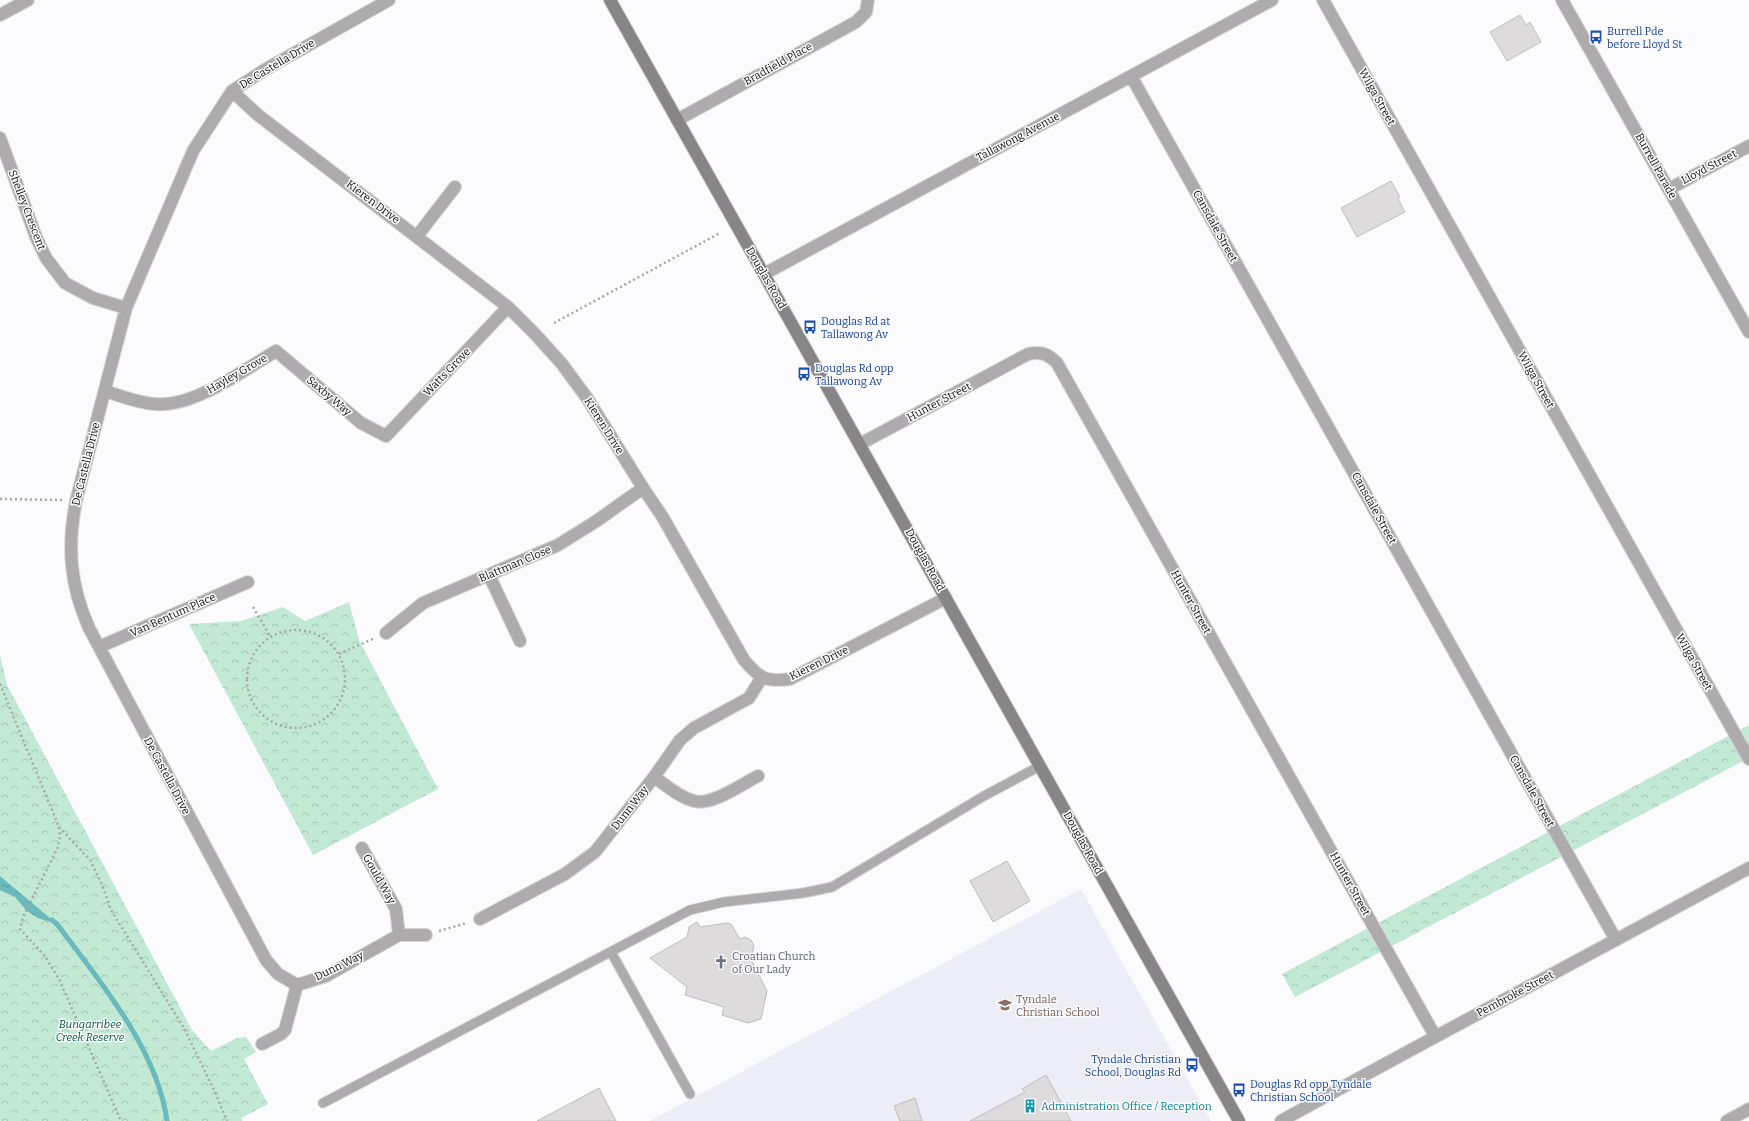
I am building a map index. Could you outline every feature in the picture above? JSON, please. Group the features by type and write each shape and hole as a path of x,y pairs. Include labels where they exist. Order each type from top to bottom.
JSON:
{"street":[{"path":"0,15 28,0"},
{"name":"Douglas Road","path":"610,0 1239,1121"},
{"name":"Bradfield Place","path":"677,120 860,20 866,12 868,0"},
{"name":"Tallawong Avenue","path":"764,274 1272,0"},
{"name":"Wilga Street","path":"1323,0 1749,760"},
{"name":"Burrell Parade","path":"1562,0 1749,332"},
{"name":"De Castella Drive","path":"296,985 278,974 266,960 99,647 82,612 74,580 70,539 76,501 126,308 193,151 232,91 273,65 383,1"},
{"name":"Cansdale Street","path":"1131,76 1616,940"},
{"name":"Kieren Drive","path":"232,91 258,114 508,307 535,334 562,364 587,398 662,516 744,660 752,670 762,678 774,681 790,679 946,598"},
{"name":"Shelley Crescent","path":"0,138 36,237 46,258 65,282 93,298 126,308"},
{"name":"Lloyd Street","path":"1669,189 1749,146"},
{"path":"417,236 455,187"},
{"name":"Watts Grove","path":"386,436 508,307"},
{"name":"Saxby Way","path":"276,351 361,423 386,436"},
{"name":"Hayley Grove","path":"105,391 155,404 175,403 206,393 276,351"},
{"name":"Hunter Street","path":"860,444 1028,354 1037,352 1044,353 1051,357 1057,364 1435,1036"},
{"name":"Blattman Close","path":"386,633 423,603 558,545 595,522 643,488"},
{"path":"489,575 520,641"},
{"name":"Van Bentum Place","path":"99,647 248,582"},
{"name":"Dunn Way","path":"480,919 565,874 595,852 654,777 680,740 694,728 749,698 762,678"},
{"path":"654,777 681,796 696,802 708,801 716,798 758,776"},
{"name":"Gould Way","path":"362,848 396,909 399,935"},
{"name":"Pembroke Street","path":"1281,1121 1435,1036 1749,868"},
{"name":"Dunn Way","path":"296,985 326,976 399,935 426,935"},
{"path":"262,1044 281,1034 285,1030 296,985"},
{"path":"1727,1121 1749,1109"}],"lane":[{"path":"323,1104 690,910 724,902 803,893 832,887 984,796 1040,766"},
{"path":"611,952 690,1094"}],"path":[{"path":"554,323 720,233"},
{"path":"0,499 76,501"},
{"path":"253,607 270,636"},
{"path":"302,629 313,632 323,638 332,645 339,654 343,664 345,676 341,698 336,708 318,723 304,728 288,728 274,723 261,714 252,702 247,687 247,672 251,657 260,644 270,636 287,630 302,629"},
{"path":"339,654 386,633"},
{"path":"0,684 58,827 60,842 23,917 20,929 44,955 59,979 121,1121"},
{"path":"58,827 90,860 101,882 111,910 184,1028 214,1090 227,1121"},
{"path":"426,935 480,919"}],"shaded area":[{"name":"Tyndale Christian School","path":"1081,889 1211,1121 650,1121"}],"green space":[{"path":"349,602 359,640 438,789 313,855 189,624 241,621 283,607 305,621"},
{"name":"Bungarribee Creek Reserve","path":"0,655 7,685 192,1030 211,1051 237,1038 246,1037 256,1052 244,1059 268,1104 241,1118 242,1121 0,1121"},
{"path":"1749,725 1749,758 1295,997 1282,974"}],"water":[{"path":"0,876 57,924 38,918 27,911 15,897 0,890"}],"building":[{"path":"1520,15 1526,25 1530,22 1541,42 1507,61 1490,32"},
{"path":"1391,181 1400,197 1398,199 1405,212 1357,237 1341,208"},
{"path":"1007,861 1030,901 993,922 970,881"},
{"path":"697,922 700,927 727,923 731,924 740,939 745,937 751,940 754,946 751,959 767,991 761,1019 748,1023 722,1015 724,1007 685,995 687,987 650,958 687,937 689,927"},
{"name":"Administration Office / Reception","path":"1046,1075 1071,1121 970,1121 1025,1092 1022,1089"},
{"path":"599,1088 616,1121 537,1121"},
{"path":"915,1098 922,1121 900,1121 894,1106"}],"waterway":[{"path":"52,920 57,924 91,969 124,1017 139,1042 152,1068 161,1094 167,1121"}],"place":[{"name":"Burrell Pde before Lloyd St","path":"1596,37"},
{"name":"Douglas Rd at Tallawong Av","path":"810,327"},
{"name":"Douglas Rd opp Tallawong Av","path":"804,374"},
{"name":"Croatian Church of Our Lady","path":"721,962"},
{"name":"Tyndale Christian School","path":"1005,1005"},
{"name":"Tyndale Christian School, Douglas Rd","path":"1192,1065"},
{"name":"Douglas Rd opp Tyndale Christian School","path":"1239,1090"},
{"name":"Administration Office / Reception","path":"1030,1106"}]}
